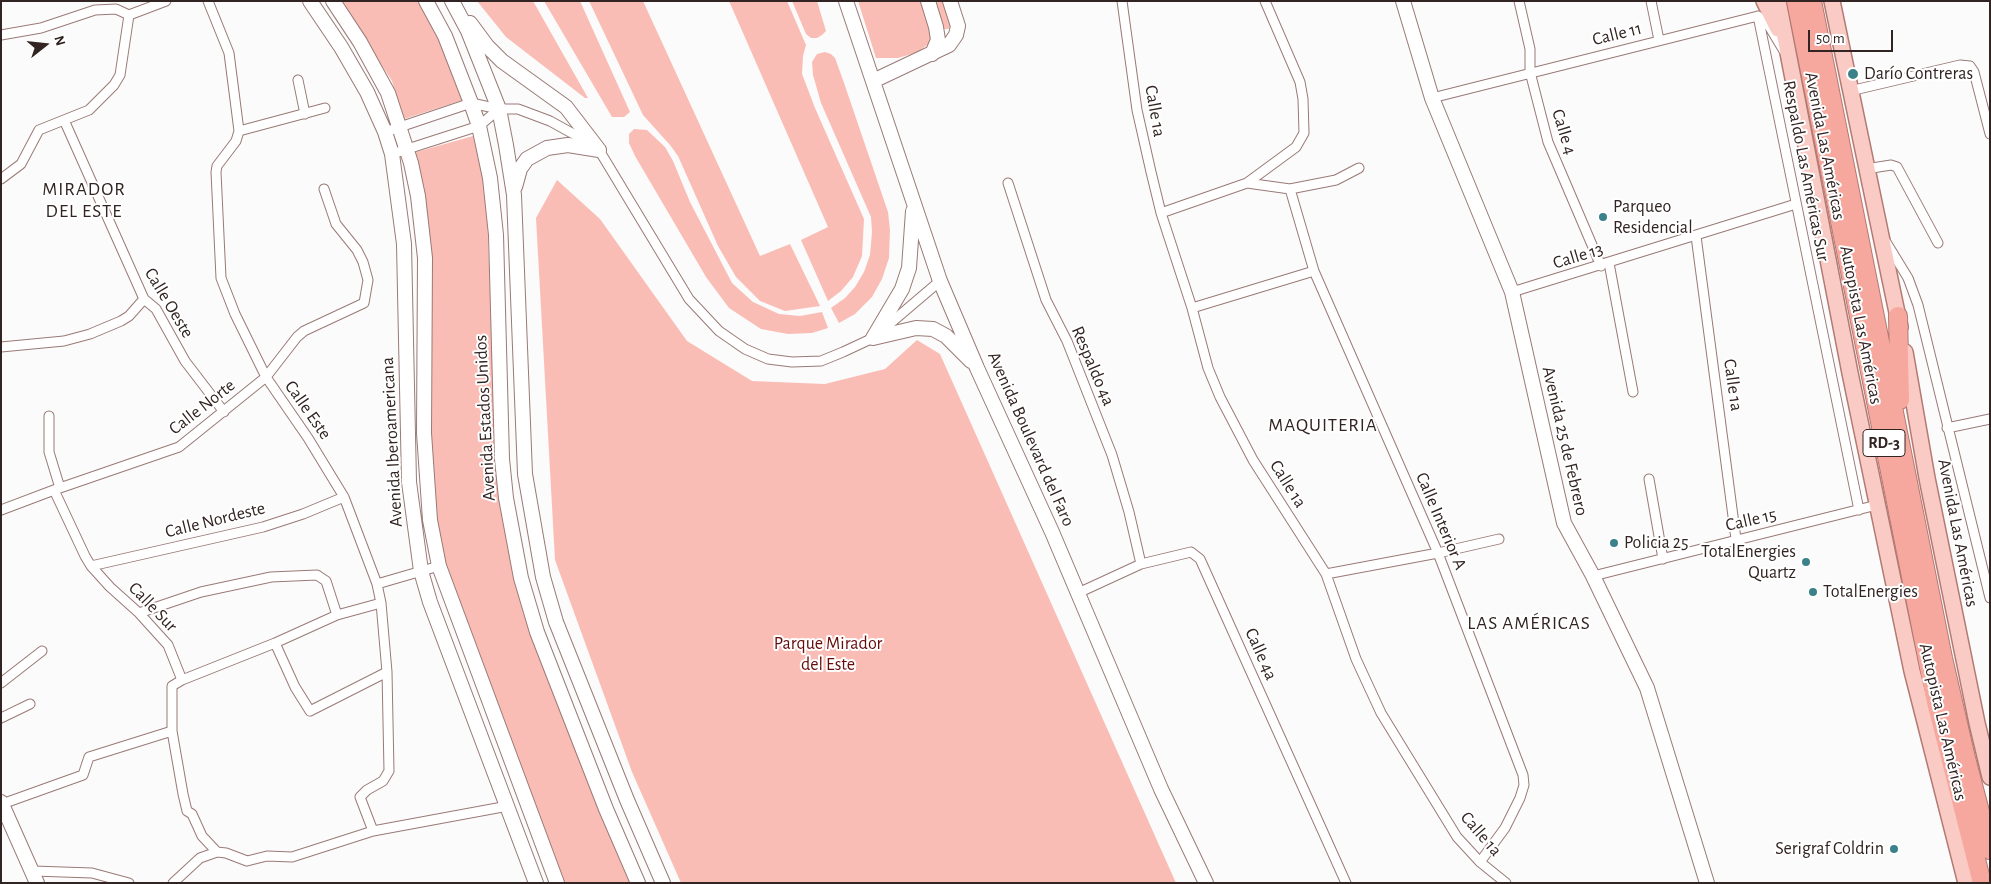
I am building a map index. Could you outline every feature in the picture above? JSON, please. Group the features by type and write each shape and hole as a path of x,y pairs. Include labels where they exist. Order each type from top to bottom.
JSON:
{"highway":[{"name":"Autopista Las Américas","path":"1796,1 1936,702 1982,883"},
{"name":"Autopista Las Américas","path":"1812,1 1945,667 1990,850"},
{"path":"1898,316 1901,448"}],"main road":[{"path":"1764,1 1776,23 1789,58"},
{"name":"Avenida Las Américas","path":"1778,1 1912,671 1966,883"},
{"name":"Avenida Las Américas","path":"1832,1 1898,316 1927,478 1977,723 1990,777"}],"street":[{"path":"1,35 41,28 95,10 116,9 129,15 166,1"},
{"path":"208,1 229,53 238,131 325,108"},
{"name":"Avenida Iberoamericana","path":"310,1 341,47 367,92 385,132 392,154 404,244 409,482 421,571 430,602 536,883"},
{"name":"Avenida Iberoamericana","path":"333,1 360,42 388,93 407,149 418,196 424,239 424,433 430,520 439,566 557,883"},
{"name":"Avenida Estados Unidos","path":"426,1 445,36 471,102 479,126 490,178 496,235 502,459 506,498 522,578 537,632 606,809 638,883"},
{"path":"453,1 487,46 502,61 566,108 598,150 689,299 719,331 745,350 768,359 792,362 820,360 843,352 872,338 916,328 932,329 946,336 977,368"},
{"name":"Avenida Estados Unidos","path":"453,1 468,31 499,109 514,195 525,474 543,577 556,622 663,883"},
{"name":"Avenida Boulevard del Faro","path":"846,1 940,281 1078,593 1161,789 1206,883"},
{"path":"928,1 938,40 932,54"},
{"path":"873,81 949,45 956,35 958,26 950,1"},
{"name":"Calle 1a","path":"1122,1 1138,110 1161,213 1192,308 1208,368 1220,397 1254,460 1326,574 1356,659 1382,713 1457,836 1480,862 1506,883"},
{"path":"1161,213 1247,184 1296,147 1304,133 1304,99 1300,82 1265,1"},
{"name":"Avenida 25 de Febrero","path":"1402,1 1432,98 1512,292 1564,523 1593,576 1647,688 1707,883"},
{"name":"Calle 4","path":"1519,1 1530,49 1530,72 1548,142 1605,265 1633,392"},
{"path":"1652,1 1659,40"},
{"path":"1,178 21,164 40,130 89,110 118,80 129,15"},
{"path":"1758,16 1769,26 1789,58"},
{"name":"Calle 11","path":"1432,98 1758,16"},
{"name":"Respaldo Las Américas Sur","path":"1758,16 1858,510"},
{"path":"1850,91 1960,65 1970,66 1973,70 1990,134"},
{"path":"298,80 305,114"},
{"path":"1980,95 1990,93"},
{"path":"385,132 471,102 499,109 518,109 550,121 598,150"},
{"path":"392,154 479,126 499,109"},
{"name":"Calle Oeste","path":"64,120 144,299 156,309 185,361 224,412"},
{"name":"Calle Este","path":"238,131 236,141 217,166 215,175 221,275 235,314 266,378 308,438 344,497 377,584 381,603 386,672 389,771 383,781 367,790 360,797 373,831"},
{"path":"514,195 520,169 527,159 547,148 568,145 598,150"},
{"path":"1866,169 1897,166 1938,243"},
{"path":"1247,184 1290,189 1336,180 1359,168"},
{"name":"Respaldo 4a","path":"1008,183 1046,300 1067,341 1112,455 1129,512 1141,564"},
{"name":"Calle Norte","path":"1,510 174,450 266,378 297,337 304,331 364,303 368,279 363,262 357,250 336,224 324,189"},
{"name":"Calle Interior A","path":"1290,189 1314,271 1438,553 1523,775 1524,785 1505,828 1480,862"},
{"path":"872,338 902,289 910,268 913,200"},
{"name":"Calle 13","path":"1512,292 1605,265 1796,204"},
{"path":"1880,231 1908,278 1918,305 1990,598"},
{"name":"Calle 1a","path":"1696,236 1736,539"},
{"path":"1192,308 1314,271"},
{"path":"872,338 940,281"},
{"path":"1,347 64,341 90,334 129,316 144,299"},
{"name":"Calle Sur","path":"49,416 49,452 57,489 85,556 91,566 140,613 167,643 182,680"},
{"path":"1947,428 1990,419"},
{"path":"1649,478 1663,559"},
{"name":"Calle Nordeste","path":"91,566 263,526 304,514 344,497"},
{"name":"Calle 15","path":"1593,576 1878,505"},
{"path":"1326,574 1438,553 1499,539"},
{"name":"Calle 4a","path":"1078,593 1141,564 1191,552 1200,559 1346,883"},
{"path":"377,584 439,566"},
{"path":"140,613 201,592 271,577 317,575 326,581 337,615"},
{"path":"217,852 202,836 192,814 189,813 183,794 172,731 172,686 182,680 275,643 337,615 381,603"},
{"path":"275,643 295,686 310,711 386,672"},
{"path":"1,683 42,650"},
{"path":"1,718 30,704"},
{"path":"129,883 92,874 35,877 2,803 82,775 89,757 172,731"},
{"path":"606,809 628,800"},
{"path":"173,883 200,858 217,852 226,853 246,861 267,856 292,857 373,831 508,806"}],"green space":[{"path":"339,1 420,1 437,27 463,100 404,119 392,81"},
{"path":"477,1 533,1 588,98 585,98 506,37"},
{"path":"544,1 580,1 630,112 624,117 612,117"},
{"path":"589,1 643,1 760,256 790,244 820,306 785,311 760,301 736,277 718,246 678,156 643,115"},
{"path":"729,1 787,1 806,45 802,74 864,219 862,256 853,277 841,291 828,301 801,240 828,227"},
{"path":"792,1 817,1 826,31 822,35 817,38 811,38 806,34"},
{"path":"858,1 922,1 930,26 931,42 918,52 898,58 876,58"},
{"path":"931,1 946,1 953,25 948,29 940,29"},
{"path":"825,52 835,58 888,212 890,230 889,258 882,279 872,297 855,314 839,323 831,308 845,298 855,287 864,272 870,255 872,232 871,217 821,103 813,75 812,62 817,54"},
{"path":"634,129 647,130 665,147 690,202 732,283 753,302 779,314 800,316 822,312 828,328 812,333 788,334 761,329 729,308 706,277 635,156 629,143 629,134"},
{"path":"473,136 486,184 494,395 534,641 571,739 633,883 563,883 444,566 437,528 430,438 431,279 424,186 413,153"},
{"name":"Parque Mirador del Este","path":"557,180 600,219 687,341 752,381 825,384 885,369 917,340 940,354 1176,883 681,883 632,772 555,560 536,218"}],"place":[{"name":"Darío Contreras","path":"1853,74"},
{"name":"Parqueo Residencial","path":"1603,217"},
{"name":"Policia 25","path":"1614,543"},
{"name":"TotalEnergies Quartz","path":"1806,562"},
{"name":"TotalEnergies","path":"1813,592"},
{"name":"Serigraf Coldrin","path":"1894,849"}],"district":[{"name":"MIRADOR DEL ESTE","path":"84,200"},
{"name":"MAQUITERIA","path":"1323,425"},
{"name":"LAS AMÉRICAS","path":"1529,623"}]}
